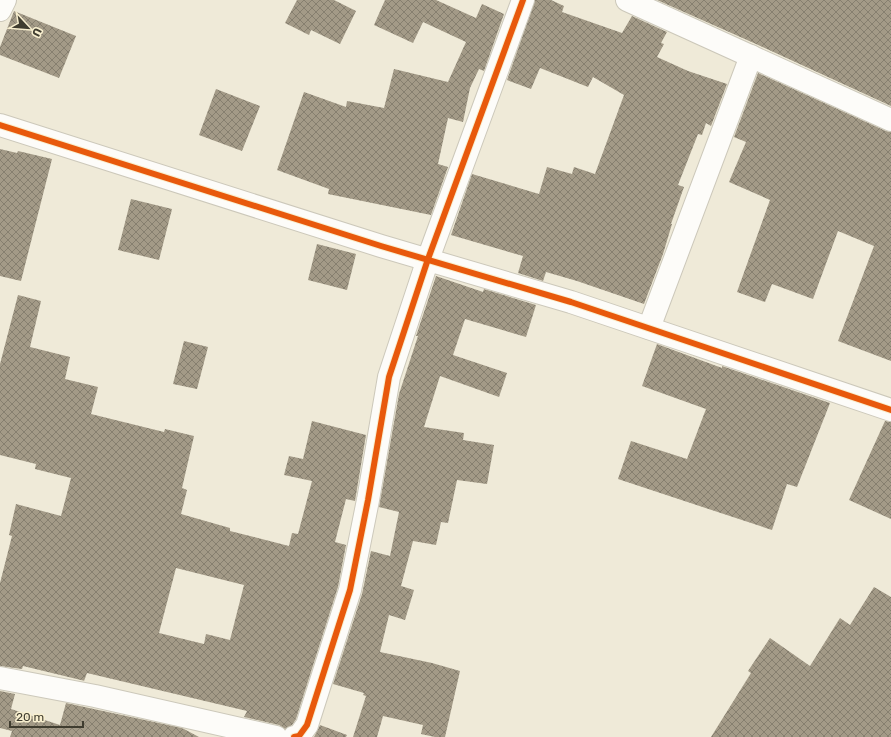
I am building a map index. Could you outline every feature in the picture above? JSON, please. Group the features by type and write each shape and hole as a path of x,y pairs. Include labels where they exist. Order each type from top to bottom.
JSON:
{"street":[{"path":"0,10 5,0"},
{"path":"294,737 299,736 307,725 350,590 368,500 389,377 428,259 523,0"},
{"path":"627,0 891,120"},
{"path":"649,328 750,56"},
{"path":"0,125 381,246 571,302 891,410"},
{"path":"0,678 95,696 276,737"}],"building":[{"path":"297,0 334,0 356,11 340,44 311,30 309,35 285,23"},
{"path":"385,0 436,0 476,18 482,4 504,14 484,71 479,69 470,88 463,122 448,118 438,164 448,167 431,215 328,194 329,189 277,170 304,92 346,107 347,101 384,108 394,69 448,82 466,42 423,22 413,43 374,25"},
{"path":"535,0 551,0 564,6 562,12 622,33 632,16 667,32 661,43 664,44 657,57 688,71 727,84 711,126 706,123 702,135 698,134 678,185 684,187 671,224 663,254 644,304 546,272 543,281 518,273 523,256 451,235 472,174 539,194 547,167 572,174 574,167 595,174 624,95 593,77 588,87 540,68 531,89 507,80"},
{"path":"657,0 891,0 891,106 756,44"},
{"path":"14,11 76,36 59,78 0,55 0,47"},
{"path":"758,73 891,132 891,361 838,341 874,246 838,231 813,299 772,284 765,302 737,292 770,200 729,182 746,142 734,137"},
{"path":"216,89 260,106 242,151 199,135"},
{"path":"0,149 17,153 18,151 52,159 21,281 0,276"},
{"path":"131,199 172,209 159,260 118,250"},
{"path":"317,244 356,254 347,290 308,280"},
{"path":"436,276 483,292 484,289 536,305 526,337 465,319 453,355 507,373 499,397 440,376 424,427 464,433 463,440 494,445 487,484 457,480 448,523 441,522 436,545 413,541 401,586 414,590 405,620 389,615 380,652 432,663 460,671 445,737 435,737 421,734 423,725 383,716 377,737 353,737 366,696 363,695 364,693 333,684 362,594 371,551 390,556 399,512 379,507 399,394"},
{"path":"18,295 41,301 30,347 70,357 65,379 98,387 91,414 164,432 165,429 194,436 182,488 187,490 181,514 230,528 230,531 289,546 292,533 298,534 312,481 284,475 289,456 303,459 312,421 366,435 355,501 346,499 335,542 346,545 338,587 296,719 292,725 285,729 279,725 244,717 247,711 87,673 84,681 23,666 22,669 0,666 0,583 12,536 9,535 16,504 61,516 71,478 35,469 36,464 0,455 0,364","holes":["176,568 244,585 230,640 206,634 204,644 159,633"]},
{"path":"184,341 208,347 197,389 173,384"},
{"path":"657,344 722,368 722,366 830,403 797,487 787,484 772,530 618,479 631,441 687,459 706,409 642,386"},
{"path":"885,421 891,422 891,519 849,500"},
{"path":"874,587 891,597 891,737 711,737 751,673 748,671 770,638 810,666 840,618 850,625"},
{"path":"0,691 15,694 11,709 60,725 66,703 182,728 199,737 10,737 12,731 0,728"},
{"path":"320,725 347,735 346,737 314,737"}],"cycle path":[{"path":"294,737 299,736 307,725 350,590 368,500 389,377 428,259 523,0"},
{"path":"0,125 381,246 571,302 891,410"}]}
